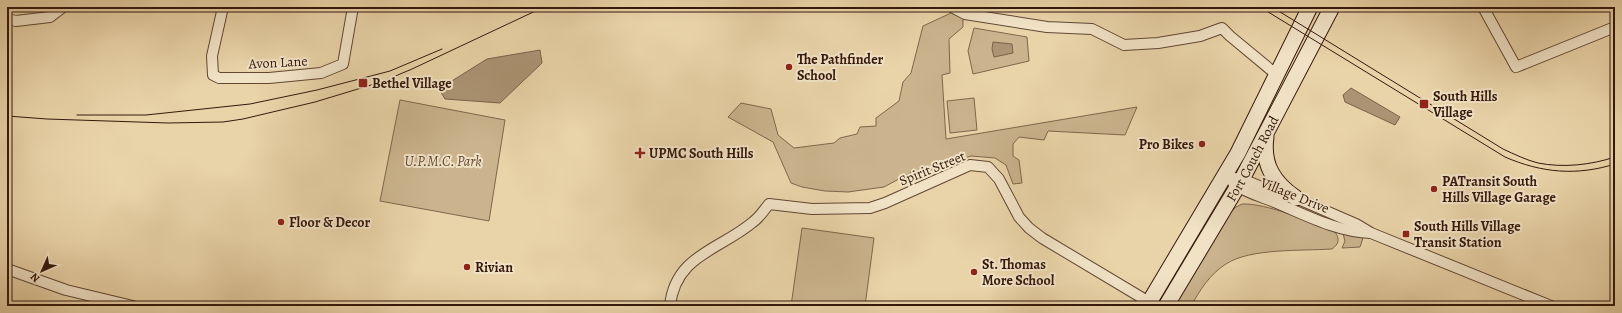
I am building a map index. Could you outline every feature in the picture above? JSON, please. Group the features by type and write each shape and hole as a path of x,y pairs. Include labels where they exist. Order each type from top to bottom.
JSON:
{"street":[{"path":"7,19 16,21 50,17 63,7"},
{"name":"Avon Lane","path":"222,7 212,56 213,75 219,78 269,78 321,73 343,64 353,7"},
{"path":"952,7 965,14 1047,27 1092,29 1124,45 1158,43 1200,36 1222,28 1277,75"},
{"name":"Fort Couch Road","path":"1148,304 1225,177 1310,7"},
{"name":"Fort Couch Road","path":"1166,306 1240,183 1332,7"},
{"path":"1483,7 1516,67 1615,27"},
{"path":"1267,130 1266,150 1271,171 1281,187 1296,198"},
{"name":"Spirit Street","path":"670,306 671,292 683,269 703,253 730,238 754,222 770,204 812,209 870,208 885,203 970,164 988,167 999,179 1019,217 1029,228 1044,240 1148,304"},
{"name":"Village Drive","path":"1225,177 1325,223 1354,233 1371,234"},
{"name":"Village Drive","path":"1240,183 1296,198 1356,224 1371,234 1551,306"},
{"path":"7,270 66,290 133,306"}],"green space":[{"path":"951,13 963,18 963,27 949,39 950,73 942,75 946,139 1137,107 1125,135 1048,131 1044,140 1019,137 1013,144 1013,156 1019,160 1022,183 1013,184 1006,165 995,158 971,156 923,173 914,171 884,187 848,192 825,191 802,187 791,183 773,142 728,117 741,103 771,109 778,135 794,148 834,143 840,138 857,134 860,127 876,126 876,118 899,101 903,82 911,73 923,26"},
{"path":"974,28 1027,37 1029,61 973,74 968,51"},
{"path":"974,98 977,130 950,133 947,101"},
{"name":"U.P.M.C. Park","path":"400,100 505,120 489,221 380,201"},
{"path":"1242,204 1264,207 1302,218 1335,232 1338,237 1337,243 1332,249 1277,251 1248,255 1236,259 1220,268 1210,277 1191,306 1172,306 1230,212"},
{"path":"802,228 874,238 865,306 791,306"},
{"path":"1342,230 1363,238 1360,247 1342,248 1345,241"}],"shaded area":[{"path":"993,42 1012,44 1013,53 994,57 992,49"},
{"path":"540,50 542,63 500,103 445,99 439,89 487,59"},
{"path":"1351,88 1400,117 1395,125 1345,102 1343,95"}],"tram line":[{"path":"7,116 47,119 168,123 223,122 243,119 315,102 381,82 544,7"},
{"path":"1260,7 1505,157 1532,167 1560,171 1587,170 1615,164"},
{"path":"1272,7 1503,149 1516,155 1548,165 1587,164 1615,157"},
{"path":"77,115 146,115 250,104 317,90 390,71 442,49"}],"place":[{"name":"The Pathfinder School","path":"789,67"},
{"name":"Bethel Village","path":"363,83"},
{"name":"South Hills Village","path":"1424,104"},
{"name":"Pro Bikes","path":"1202,144"},
{"name":"UPMC South Hills","path":"640,153"},
{"name":"PATransit South Hills Village Garage","path":"1434,189"},
{"name":"Floor & Decor","path":"281,222"},
{"name":"South Hills Village Transit Station","path":"1406,234"},
{"name":"Rivian","path":"467,267"},
{"name":"St. Thomas More School","path":"974,272"}]}
